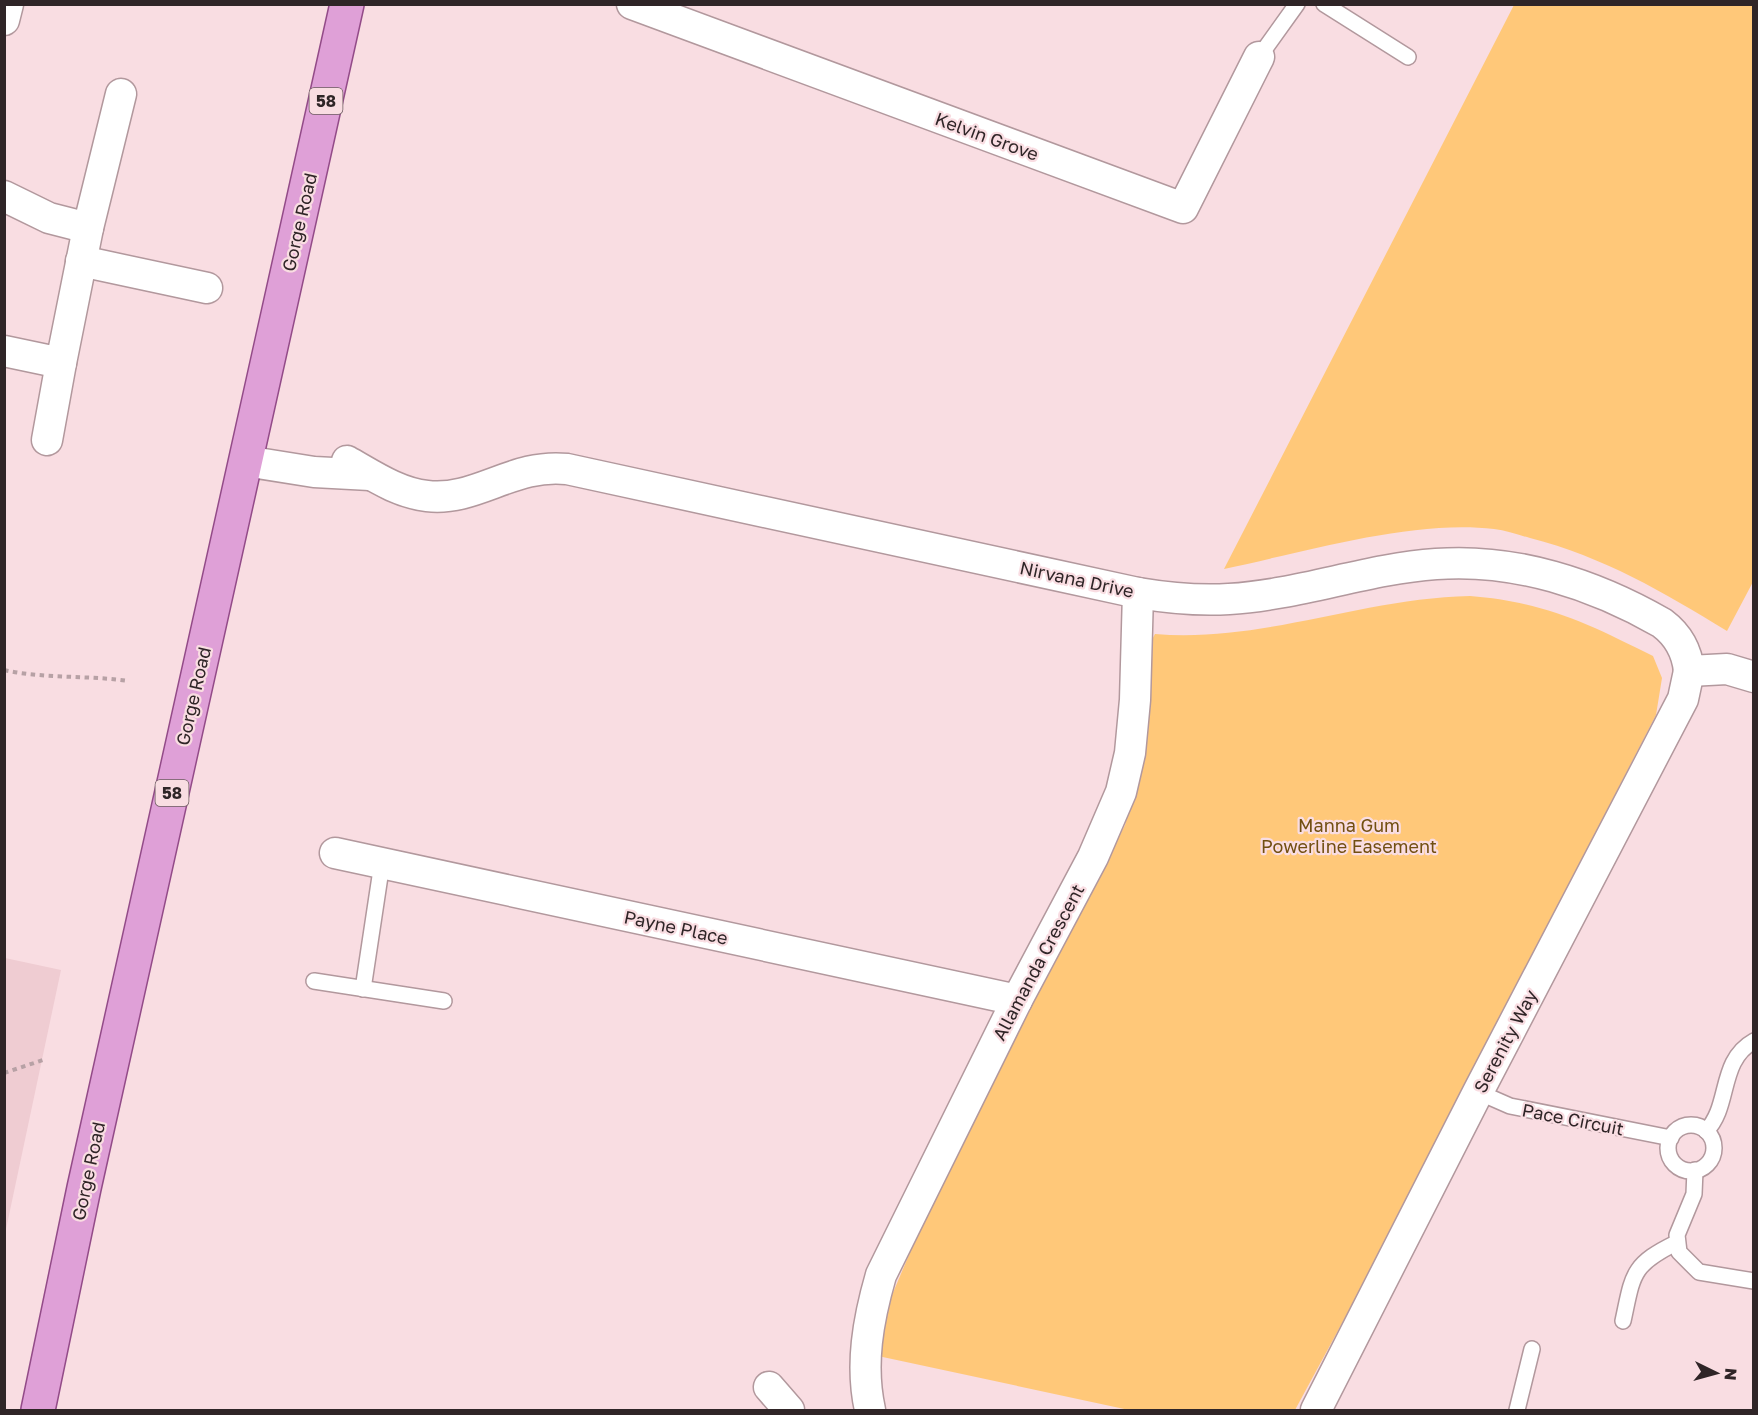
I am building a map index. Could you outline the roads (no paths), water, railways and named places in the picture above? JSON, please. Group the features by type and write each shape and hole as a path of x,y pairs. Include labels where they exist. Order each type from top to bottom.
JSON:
{"main road":[{"name":"Gorge Road","path":"38,1403 346,4"}],"street":[{"path":"4,20 8,4"},
{"name":"Kelvin Grove","path":"632,4 1183,208 1259,57"},
{"path":"47,440 88,228 121,94"},
{"path":"4,196 49,218 88,228"},
{"path":"81,261 207,288"},
{"path":"4,351 61,363"},
{"name":"Nirvana Drive","path":"245,461 314,472 360,468 407,492 436,497 470,491 528,470 567,470 1138,593 1176,599 1228,600 1272,594 1423,565 1477,563 1515,568 1578,584 1662,623 1682,645 1689,671"},
{"name":"Allamanda Crescent","path":"870,1410 865,1365 872,1314 887,1262 1017,1000 1093,857 1121,792 1130,753 1135,700 1138,593"},
{"path":"1689,671 1734,669 1754,677"},
{"name":"Serenity Way","path":"1316,1410 1478,1092 1682,703 1689,671"},
{"name":"Payne Place","path":"335,853 1017,1000"},
{"name":"Allamanda Crescent","path":"872,1314 873,1353 888,1410"},
{"path":"769,1387 789,1410"}],"lane":[{"path":"1259,57 1297,4"},
{"path":"1324,4 1408,57"},
{"path":"363,989 382,863"},
{"path":"314,981 444,1001"},
{"path":"1706,1131 1717,1115 1734,1059 1754,1041"},
{"name":"Pace Circuit","path":"1478,1092 1510,1106 1671,1138"},
{"path":"1694,1126 1706,1131 1713,1145 1713,1154 1705,1166 1695,1170 1683,1170 1672,1161 1668,1148 1671,1138 1679,1129 1694,1126"},
{"path":"1695,1170 1694,1194 1680,1225 1676,1243 1679,1252 1699,1272 1754,1281"},
{"path":"1623,1321 1632,1281 1638,1269 1646,1260 1676,1243"},
{"path":"1517,1410 1532,1349"}],"park label":[{"name":"Manna Gum Powerline Easement","path":"1349,835"}]}
